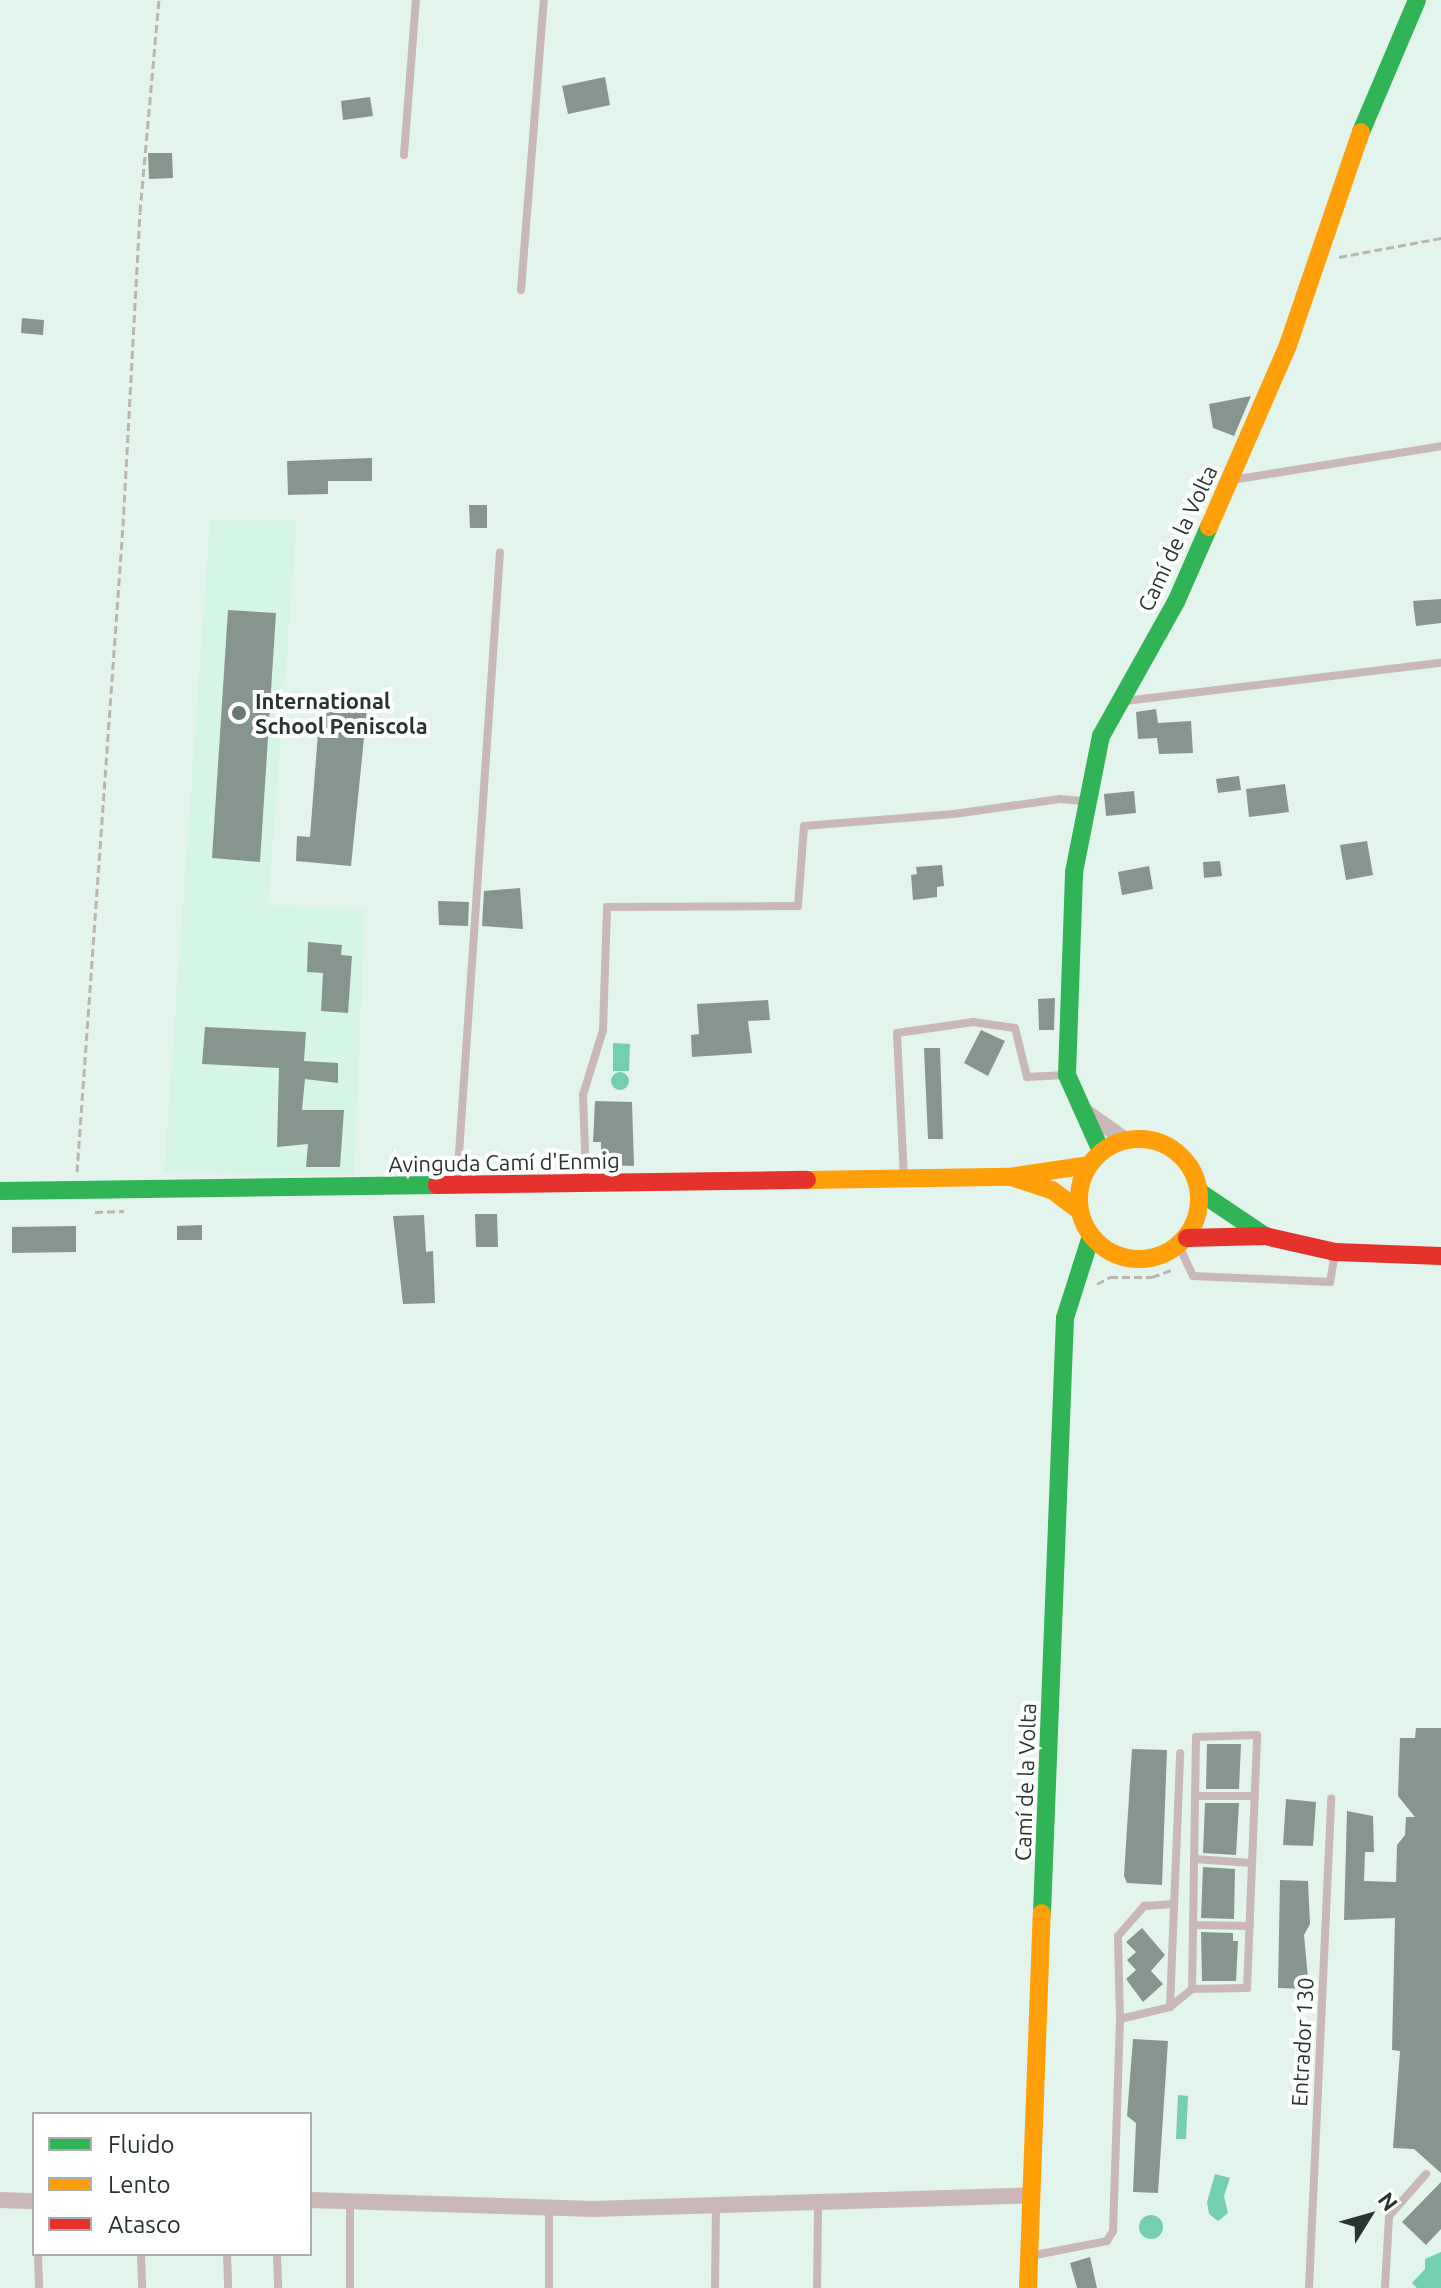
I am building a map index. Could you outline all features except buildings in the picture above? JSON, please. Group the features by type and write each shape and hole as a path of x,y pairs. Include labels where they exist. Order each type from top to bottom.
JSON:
{"street":[{"name":"Camí de la Volta","path":"1101,1151 1067,1075 1074,872 1101,736 1176,602 1231,479 1318,260 1345,171 1417,0"},
{"path":"1082,1109 1124,1139"},
{"path":"1184,1248 1198,1217 1201,1193 1187,1160 1158,1140 1124,1139 1101,1151 1088,1165 1079,1187 1079,1210 1091,1236 1119,1256 1150,1259 1184,1248 1265,1236"},
{"name":"Avinguda Camí d'Enmig","path":"0,1191 456,1188 1009,1177 1088,1165"},
{"name":"Avinguda Camí d'Enmig","path":"1009,1177 1052,1190 1079,1210"},
{"path":"1201,1193 1265,1236 1335,1252 1441,1256"},
{"name":"Camí de la Volta","path":"1028,2288 1065,1318 1091,1236"},
{"path":"1077,1279 1119,1256"},
{"path":"312,2200 549,2209 1032,2195"},
{"path":"0,2200 32,2201"}],"lane":[{"path":"404,155 416,0"},
{"path":"521,290 544,0"},
{"path":"1231,479 1240,482 1441,446"},
{"path":"456,1188 500,552"},
{"path":"1120,701 1441,663"},
{"path":"586,1185 583,1095 603,1030 607,907 798,906 804,826 954,814 1060,799 1088,801"},
{"path":"904,1179 897,1033 973,1022 1015,1028 1027,1077 1067,1075"},
{"path":"1184,1248 1193,1276 1330,1282 1335,1252"},
{"path":"1120,2019 1170,2007 1192,1989 1247,1988 1257,1735 1196,1737 1192,1989"},
{"path":"1170,2007 1180,1753"},
{"path":"1195,1796 1255,1796"},
{"name":"Entrador 130","path":"1309,2288 1331,1798"},
{"path":"1194,1859 1252,1863"},
{"path":"1029,2256 1107,2241 1113,2231 1120,2019 1118,1936 1144,1906 1174,1904"},
{"path":"1193,1925 1250,1926"},
{"path":"1385,2288 1389,2216 1426,2174"},
{"path":"350,2200 350,2288"},
{"path":"817,2288 818,2201"},
{"path":"715,2288 716,2205"},
{"path":"549,2209 549,2288"},
{"path":"38,2256 39,2288"},
{"path":"141,2256 142,2288"},
{"path":"227,2256 228,2288"},
{"path":"277,2256 278,2288"}],"path":[{"path":"75,1192 123,526 140,212 159,0"},
{"path":"1318,260 1441,238"},
{"path":"86,1212 131,1211"},
{"path":"1077,1279 1088,1288 1110,1277 1152,1277 1184,1248"}],"shaded area":[{"name":"International School Peniscola","path":"297,520 268,905 365,910 354,1174 164,1173 210,521"},
{"path":"613,1043 630,1044 629,1071 613,1071"},
{"path":"620,1072 629,1081 620,1090 611,1081"},
{"path":"1178,2095 1188,2096 1186,2139 1176,2139"},
{"path":"1215,2174 1230,2178 1224,2196 1228,2213 1218,2221 1209,2214 1207,2202"},
{"path":"1151,2215 1162,2222 1163,2227 1156,2238 1151,2239 1140,2232 1139,2227 1146,2216"},
{"path":"1441,2252 1441,2288 1417,2288 1412,2283 1425,2269 1425,2259"}],"traffic: fast":[{"path":"1361,132 1417,0"},
{"path":"1101,1151 1067,1075 1074,872 1101,736 1176,602 1209,527"},
{"path":"0,1191 437,1185"},
{"path":"1201,1193 1265,1236"},
{"path":"1042,1913 1065,1318 1091,1236"}],"traffic: slow":[{"path":"1209,527 1288,345 1361,132"},
{"path":"1139,1139 1162,1143 1181,1157 1195,1176 1199,1199 1195,1222 1181,1241 1162,1255 1139,1259 1116,1255 1097,1241 1083,1222 1079,1199 1083,1176 1097,1157 1116,1143 1139,1139"},
{"path":"807,1180 1009,1177 1088,1165"},
{"path":"1014,1178 1052,1190 1079,1210"},
{"path":"1028,2288 1042,1913"}],"traffic: jam":[{"path":"437,1185 807,1180"},
{"path":"1187,1238 1265,1236 1335,1252 1441,1256"}],"place":[{"name":"International School Peniscola","path":"239,713"}]}
